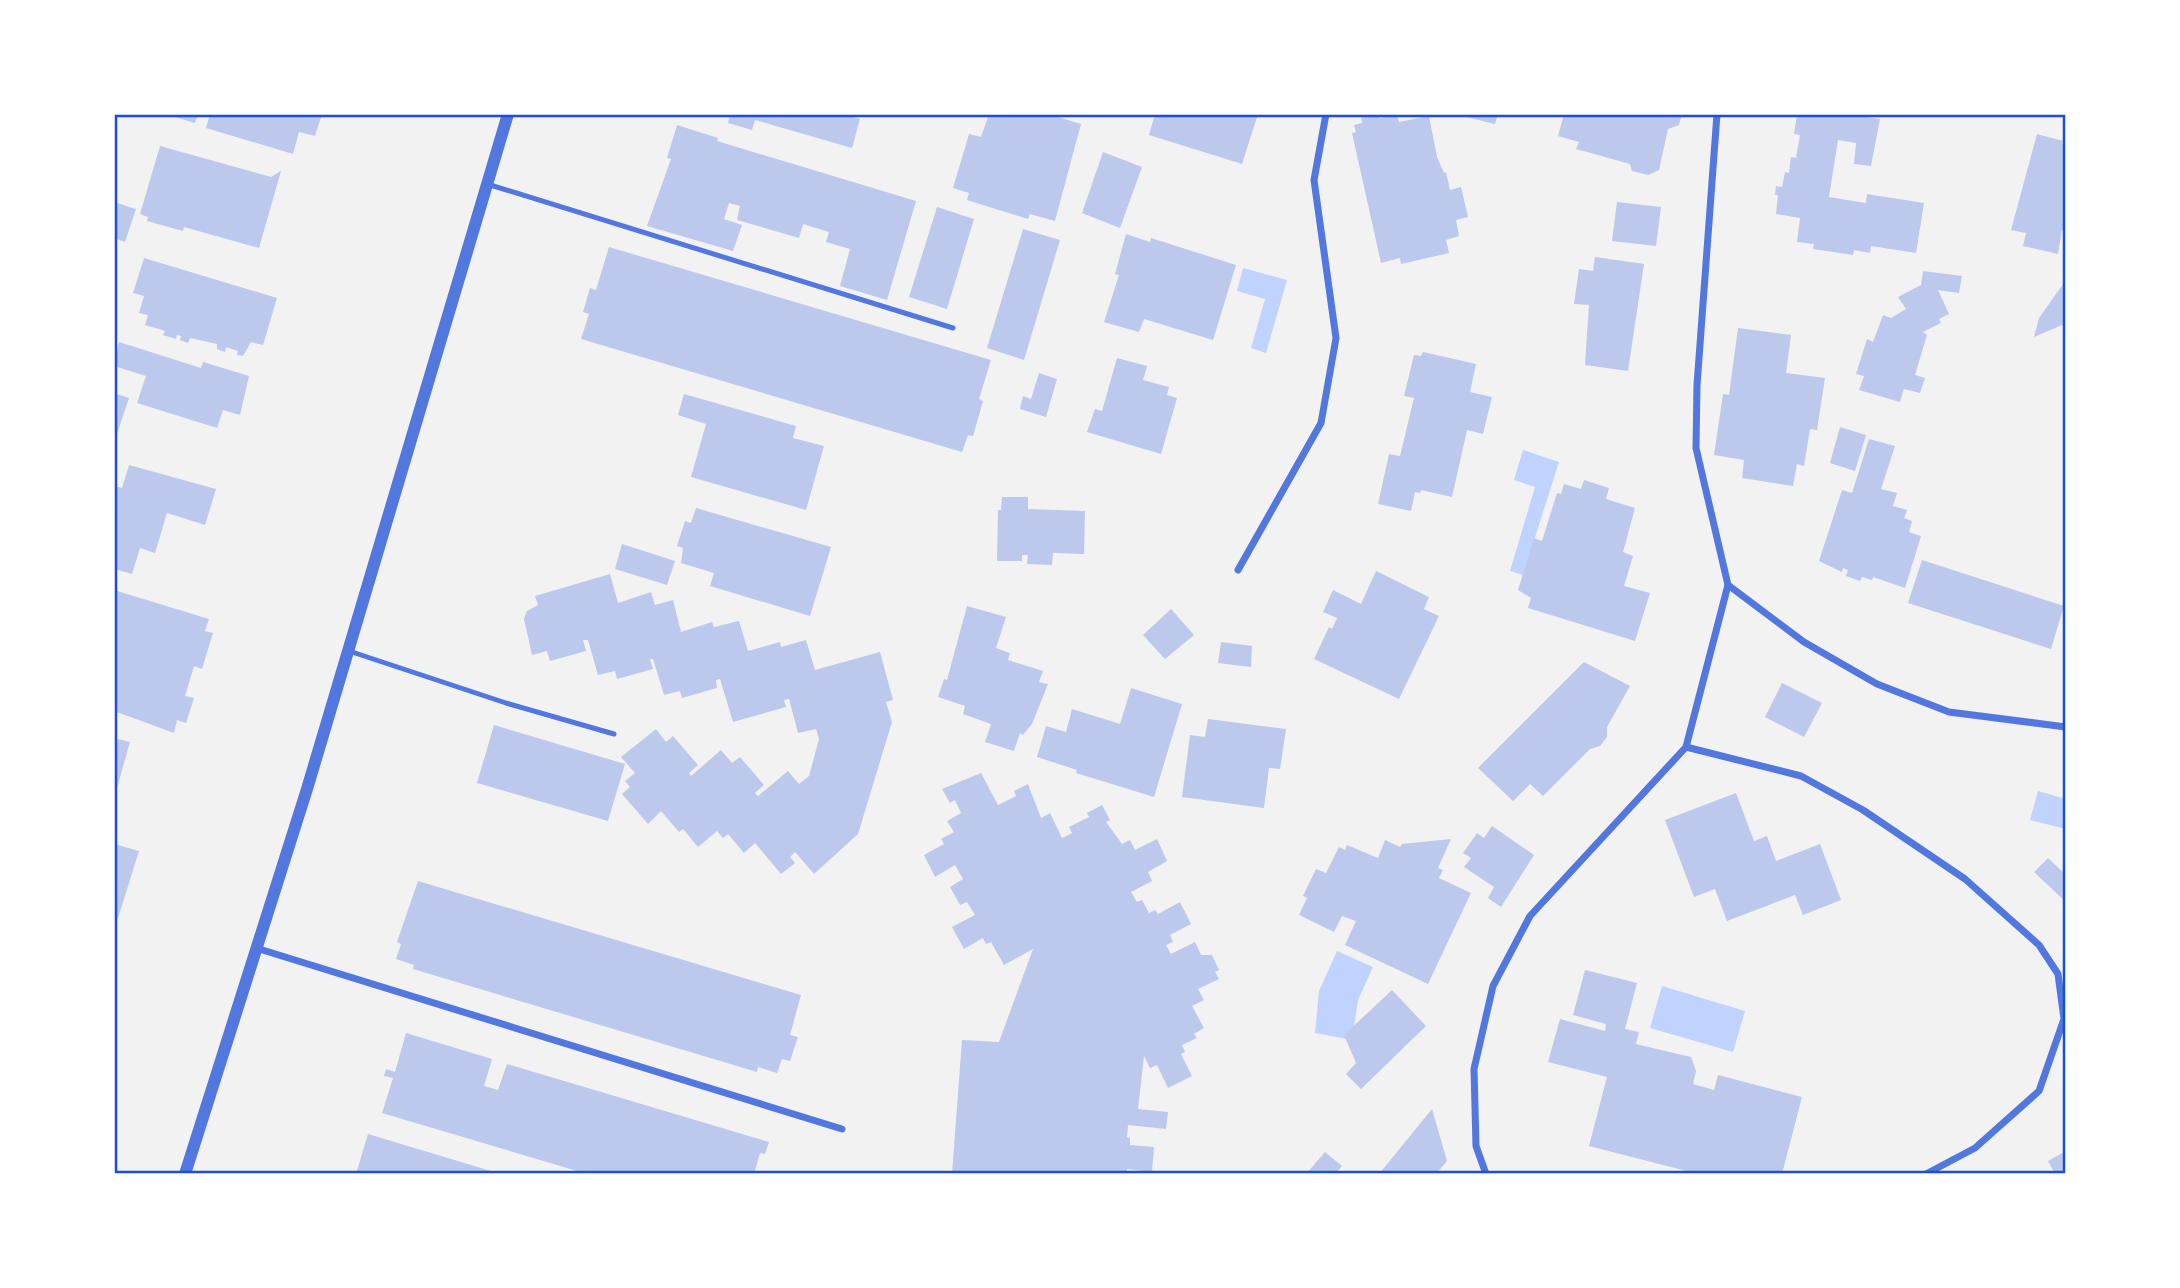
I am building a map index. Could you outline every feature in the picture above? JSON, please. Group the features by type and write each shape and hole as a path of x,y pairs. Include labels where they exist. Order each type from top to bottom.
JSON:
{"street":[{"path":"186,1174 349,651 508,114"},
{"path":"1238,570 1321,423 1336,338 1314,180 1326,114"},
{"path":"1486,1174 1476,1146 1474,1069 1493,986 1530,916 1686,747 1728,586 1696,448 1697,385 1717,114"},
{"path":"1728,586 1804,642 1878,684 1949,712 2066,727"},
{"path":"1686,747 1801,776 1863,810 1965,879 2039,945 2058,974 2064,1019 2039,1091 1975,1148 1926,1174"},
{"path":"256,948 842,1129"}],"lane":[{"path":"487,184 953,328"},
{"path":"349,651 506,703 614,734"}],"water":[{"path":"1243,268 1287,280 1266,353 1251,348 1265,299 1237,291"},
{"path":"1523,450 1559,462 1523,575 1510,571 1535,487 1514,480"},
{"path":"2038,791 2066,799 2066,829 2030,820"},
{"path":"1337,951 1373,967 1358,1000 1352,1040 1315,1033 1319,991"},
{"path":"1662,986 1745,1011 1733,1052 1650,1028"}],"building":[{"path":"164,114 198,114 195,123"},
{"path":"210,114 322,114 315,136 299,132 293,154 206,128"},
{"path":"730,114 843,114 860,119 852,148 755,120 752,130 728,123"},
{"path":"989,114 1048,114 1081,124 1055,221 1030,214 1028,219 967,200 969,193 953,188 969,134 981,137"},
{"path":"1155,114 1258,114 1242,164 1149,135"},
{"path":"1379,114 1380,118 1397,114 1399,122 1429,116 1437,157 1444,173 1446,172 1450,190 1461,187 1468,217 1456,220 1459,236 1446,240 1449,253 1401,264 1400,258 1381,263 1352,133 1356,132 1354,125 1362,123 1361,115"},
{"path":"1467,114 1498,114 1495,124 1466,117"},
{"path":"1564,114 1682,114 1679,125 1668,129 1659,170 1648,175 1632,171 1630,164 1576,149 1579,142 1558,136"},
{"path":"1797,114 1847,114 1880,119 1871,166 1854,164 1856,143 1838,140 1829,197 1866,203 1867,194 1924,203 1916,253 1871,246 1870,253 1854,250 1853,255 1813,249 1814,244 1797,242 1800,218 1776,214 1778,195 1775,195 1776,186 1782,187 1785,172 1789,173 1791,157 1796,158 1800,135 1794,134"},
{"path":"677,125 718,138 717,141 916,201 887,300 840,286 850,249 826,242 829,232 803,224 799,238 737,220 740,206 729,203 724,219 742,225 733,251 647,226 671,159 667,158"},
{"path":"2037,134 2063,141 2062,144 2066,146 2066,230 2062,230 2058,254 2023,246 2026,233 2011,230"},
{"path":"160,146 271,177 281,171 259,248 184,227 183,231 147,221 148,217 140,214"},
{"path":"1103,152 1142,167 1120,228 1082,213"},
{"path":"114,202 136,209 125,242 114,238"},
{"path":"1617,202 1661,207 1656,246 1612,241"},
{"path":"937,207 974,219 947,309 909,297"},
{"path":"1023,229 1060,240 1024,360 987,348"},
{"path":"1126,234 1150,242 1151,238 1236,265 1213,340 1144,319 1139,332 1104,322 1119,275 1115,274"},
{"path":"609,247 991,360 979,399 983,401 973,436 968,435 962,452 581,339 589,314 583,312 590,288 596,290"},
{"path":"1595,257 1644,264 1628,371 1585,365 1589,305 1574,304 1579,269 1593,271"},
{"path":"144,258 277,298 263,345 251,342 243,356 237,355 238,351 226,347 225,352 217,349 217,344 190,338 188,343 180,340 181,336 177,335 176,339 163,335 165,331 145,325 148,315 139,313 144,296 133,293"},
{"path":"1923,271 1962,276 1959,293 1938,290 1949,314 1939,319 1941,323 1923,332 1927,335 1915,375 1925,378 1920,393 1904,389 1900,402 1859,390 1864,376 1856,374 1867,339 1873,342 1883,315 1891,318 1906,309 1898,297 1921,285"},
{"path":"2066,280 2066,328 2062,325 2034,337 2039,318"},
{"path":"1738,328 1791,335 1786,373 1825,378 1817,430 1810,429 1804,466 1797,464 1793,486 1742,478 1744,460 1714,455 1723,394 1729,395"},
{"path":"119,342 201,368 203,362 249,376 240,415 223,410 217,428 137,403 146,376 114,366"},
{"path":"1423,352 1476,364 1470,392 1492,397 1483,434 1467,430 1452,497 1421,490 1420,493 1415,492 1411,511 1378,504 1389,454 1400,456 1414,398 1404,396 1414,355 1421,356"},
{"path":"1117,358 1147,366 1143,380 1169,387 1167,395 1177,398 1161,454 1087,432 1095,409 1102,411"},
{"path":"1039,373 1057,379 1046,417 1020,409 1023,396 1031,399"},
{"path":"114,393 129,398 114,443"},
{"path":"684,394 796,426 793,438 824,446 806,510 691,477 706,424 678,415"},
{"path":"1840,427 1866,435 1855,471 1830,463"},
{"path":"1869,439 1895,446 1881,489 1897,493 1893,506 1907,510 1904,518 1912,521 1909,532 1921,536 1905,588 1873,577 1872,580 1862,577 1860,581 1846,576 1848,570 1843,568 1842,572 1819,561 1842,490 1852,493"},
{"path":"129,465 216,489 205,525 167,513 155,553 140,548 132,574 114,569 114,489 115,486 122,488"},
{"path":"1584,480 1609,488 1606,499 1635,508 1623,552 1633,556 1624,586 1650,593 1635,641 1528,608 1531,598 1518,590 1534,538 1542,541 1557,493 1561,494 1564,484 1581,489"},
{"path":"1002,497 1028,497 1028,509 1085,511 1084,554 1053,553 1052,565 1027,564 1028,555 1022,555 1022,561 997,561 998,510 1001,510"},
{"path":"696,508 831,547 810,616 710,586 714,573 681,563 683,548 677,546 685,521 691,523"},
{"path":"622,544 675,561 667,585 615,569"},
{"path":"1922,560 2064,606 2051,649 1908,603"},
{"path":"1376,571 1429,597 1424,609 1439,616 1399,699 1314,659 1329,627 1332,629 1337,618 1323,612 1333,590 1361,604"},
{"path":"610,574 618,603 651,592 655,605 673,600 681,632 712,622 714,627 739,621 748,651 780,642 781,647 806,640 815,670 880,652 893,700 886,702 892,722 858,834 814,874 795,852 790,857 795,863 781,874 755,843 744,853 728,834 723,838 717,831 698,847 683,829 679,832 661,811 648,824 622,794 630,787 625,781 635,773 621,757 656,729 666,742 673,736 698,765 689,773 691,776 721,750 732,763 740,757 764,785 755,793 758,796 788,771 799,784 809,776 819,739 816,729 798,733 789,699 784,700 786,707 733,722 720,679 716,680 717,688 682,698 680,691 664,695 653,659 650,659 653,669 617,679 615,671 598,675 588,640 583,640 586,651 550,661 547,651 532,655 524,619 527,611 538,605 535,596"},
{"path":"114,590 209,619 205,631 213,633 202,669 194,666 185,696 194,698 186,723 177,720 174,733 114,711"},
{"path":"967,606 1006,617 996,648 1010,653 1008,660 1043,671 1039,682 1048,684 1032,724 1023,735 1020,733 1014,751 985,742 991,724 963,714 965,706 938,697 944,679 947,680"},
{"path":"1171,609 1194,635 1165,659 1143,635"},
{"path":"1221,642 1252,646 1251,667 1218,663"},
{"path":"1584,662 1630,686 1607,727 1607,737 1600,746 1590,749 1543,796 1530,784 1513,801 1478,768"},
{"path":"1782,683 1822,703 1804,737 1765,717"},
{"path":"1131,688 1182,704 1154,797 1076,773 1077,770 1037,757 1046,726 1066,732 1072,709 1120,724"},
{"path":"1208,719 1286,729 1280,769 1269,768 1264,808 1182,797 1190,735 1205,737"},
{"path":"494,725 625,764 608,821 477,783"},
{"path":"114,738 130,742 115,795 114,795"},
{"path":"981,773 998,805 1016,796 1014,791 1028,784 1041,818 1050,813 1062,838 1072,833 1069,827 1089,817 1087,813 1102,805 1110,820 1106,822 1122,844 1130,840 1135,850 1157,839 1167,861 1148,872 1152,881 1131,892 1137,902 1142,900 1149,913 1155,910 1158,914 1180,902 1191,924 1170,935 1173,942 1166,945 1171,954 1195,942 1201,955 1212,955 1219,970 1215,972 1219,979 1198,989 1204,1000 1192,1006 1204,1028 1194,1034 1197,1038 1182,1045 1185,1052 1181,1054 1192,1076 1168,1088 1157,1065 1150,1068 1144,1056 1138,1109 1168,1112 1166,1129 1128,1125 1127,1137 1130,1138 1130,1145 1154,1147 1152,1172 1127,1169 1127,1174 952,1174 962,1040 999,1042 1033,949 1004,965 991,942 986,944 983,938 964,949 952,927 975,915 967,902 960,905 950,887 963,879 955,865 935,877 924,855 944,844 941,839 954,832 947,821 961,813 955,800 950,803 942,789"},
{"path":"1736,793 1754,841 1767,836 1776,861 1820,844 1841,900 1803,915 1795,895 1727,921 1715,889 1694,897 1665,820"},
{"path":"1492,826 1534,855 1501,907 1488,898 1494,887 1464,867 1471,858 1463,853 1477,833 1484,838"},
{"path":"1451,839 1438,868 1443,870 1439,878 1471,893 1428,984 1345,945 1356,921 1342,916 1334,932 1299,915 1307,898 1303,896 1316,869 1326,873 1339,847 1345,850 1347,845 1378,858 1385,840 1400,847 1402,844"},
{"path":"114,844 139,851 114,931"},
{"path":"2048,858 2066,875 2066,902 2034,872"},
{"path":"418,881 801,995 790,1035 798,1037 790,1061 782,1059 777,1073 758,1067 757,1072 413,969 414,965 396,959 401,944 397,942"},
{"path":"1585,970 1637,983 1625,1029 1639,1032 1636,1044 1691,1057 1696,1071 1693,1084 1714,1090 1718,1075 1802,1097 1782,1174 1698,1174 1589,1146 1607,1077 1548,1062 1560,1019 1605,1031 1606,1024 1573,1015"},
{"path":"1392,990 1426,1026 1361,1089 1346,1074 1356,1063 1344,1035"},
{"path":"406,1033 492,1059 484,1086 498,1090 507,1064 769,1142 765,1154 760,1153 754,1174 587,1174 382,1113 393,1078 384,1076 386,1069 395,1072"},
{"path":"1432,1109 1447,1161 1436,1174 1379,1174"},
{"path":"368,1134 501,1174 356,1174"},
{"path":"2066,1151 2066,1174 2055,1174 2048,1161"},
{"path":"1325,1152 1342,1166 1335,1174 1306,1174"}]}
